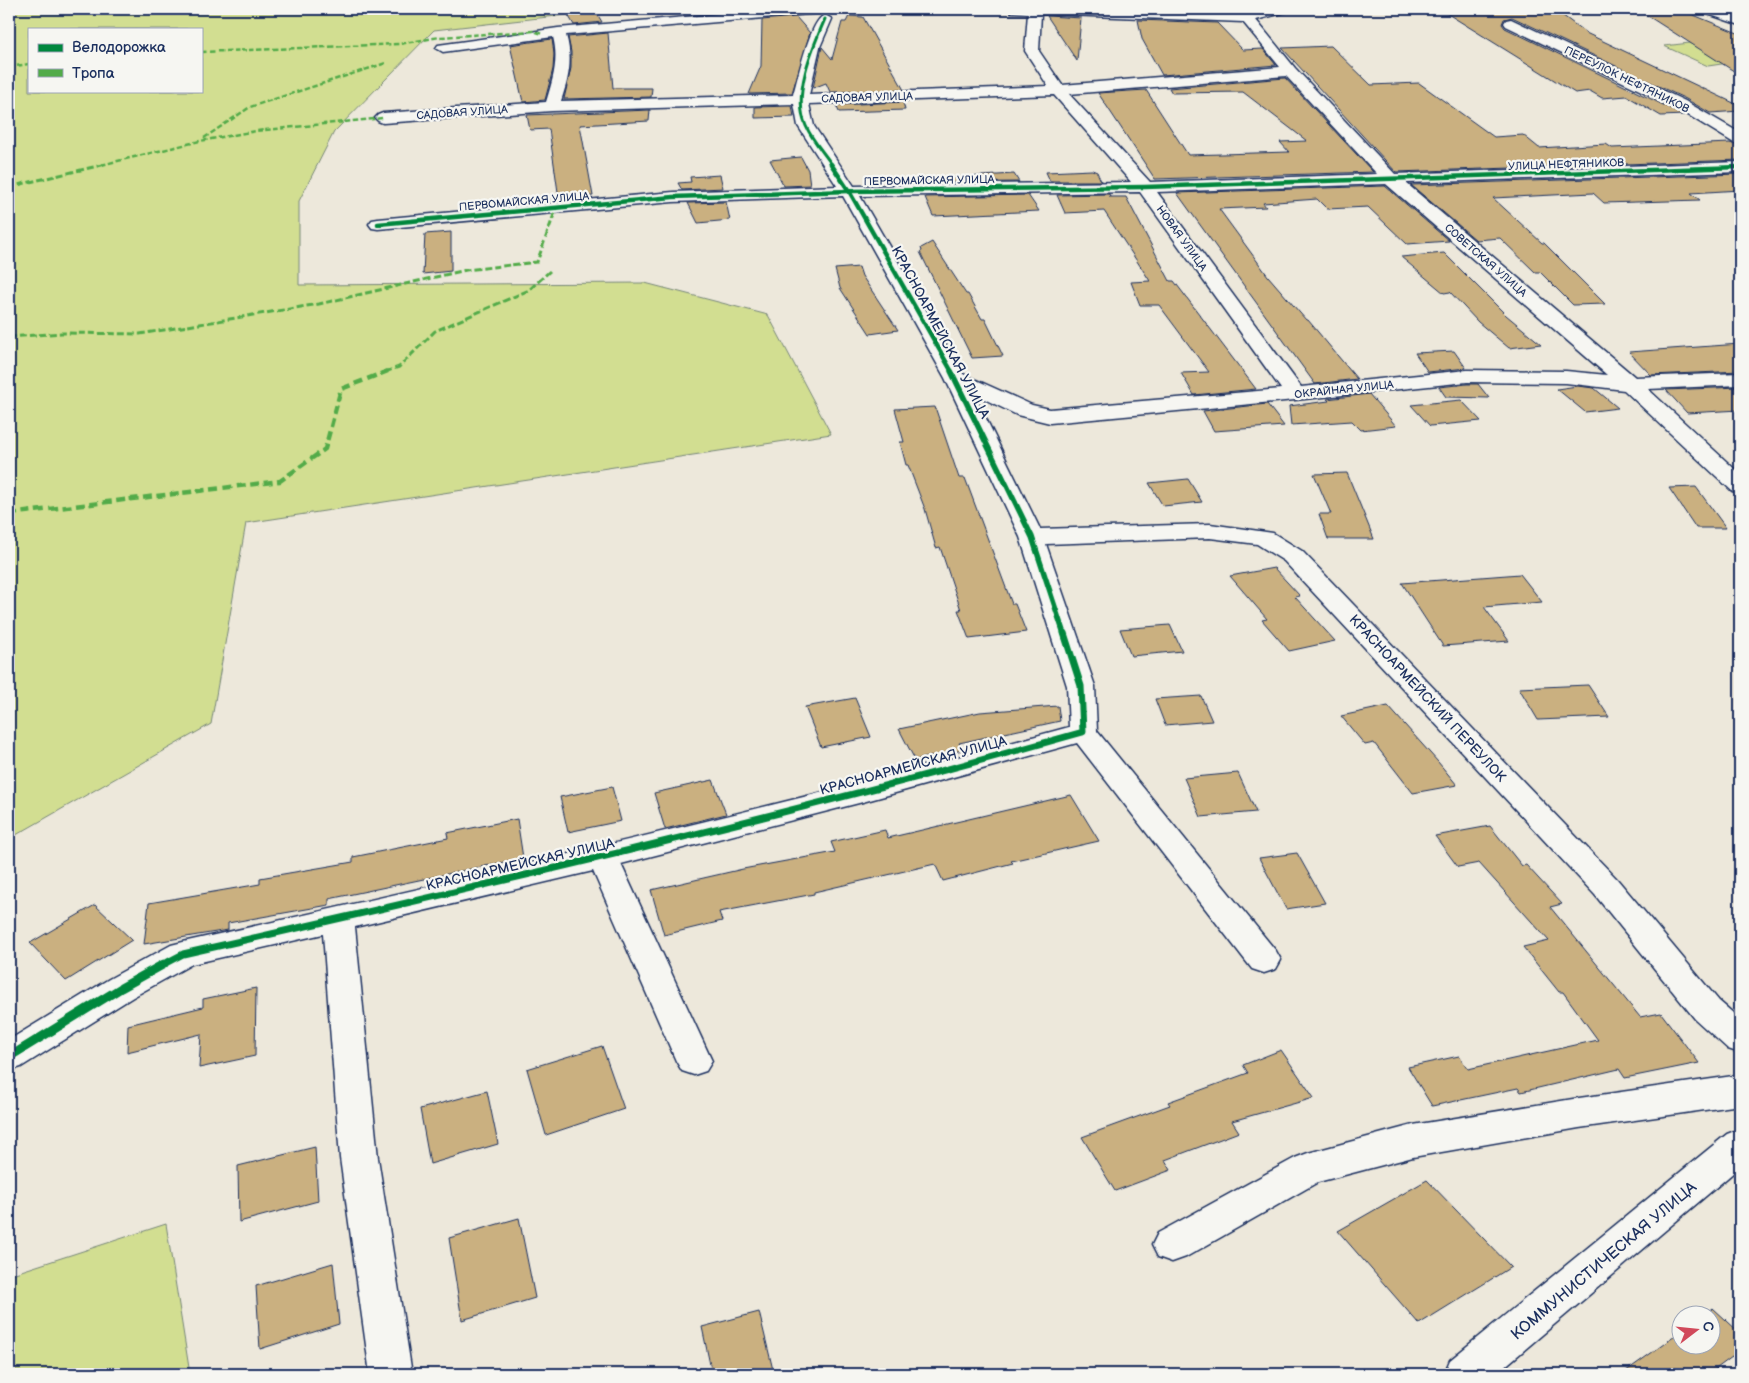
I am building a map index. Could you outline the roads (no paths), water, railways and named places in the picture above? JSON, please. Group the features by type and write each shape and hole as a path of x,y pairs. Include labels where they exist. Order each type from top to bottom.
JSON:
{"street":[{"path":"1016,9 1247,18 1281,9"},
{"name":"НОВАЯ УЛИЦА","path":"1035,9 1032,51 1058,90 1145,187 1294,394"},
{"path":"1707,9 1740,21"},
{"path":"443,48 558,32 823,14"},
{"name":"КРАСНОАРМЕЙСКАЯ УЛИЦА","path":"9,1058 121,988 183,954 602,858 1003,755 1083,732 1081,686 1032,537 955,378 849,191 806,126 800,99 823,14"},
{"name":"СОВЕТСКАЯ УЛИЦА","path":"1247,18 1290,71 1392,180 1630,384 1740,486"},
{"name":"ПЕРЕУЛОК НЕФТЯНИКОВ","path":"1510,23 1680,104 1740,140"},
{"path":"552,106 565,67 564,49 558,32"},
{"name":"САДОВАЯ УЛИЦА","path":"383,118 552,106 673,104 1058,90 1290,71"},
{"name":"УЛИЦА НЕФТЯНИКОВ","path":"1392,180 1740,167"},
{"name":"ПЕРВОМАЙСКАЯ УЛИЦА","path":"378,224 556,209 673,196 849,191 1145,187 1392,180"},
{"name":"ОКРАЙНАЯ УЛИЦА","path":"955,378 1025,410 1050,416 1467,376 1566,377 1630,384 1740,379"},
{"name":"КРАСНОАРМЕЙСКИЙ ПЕРЕУЛОК","path":"1032,537 1210,531 1264,538 1293,556 1606,888 1707,1010 1740,1039"},
{"path":"1083,732 1264,960"},
{"path":"602,858 694,1061"},
{"path":"338,919 359,1158 391,1374"},
{"path":"1172,1245 1308,1169 1413,1141 1579,1113 1740,1090"},
{"name":"КОММУНИСТИЧЕСКАЯ УЛИЦА","path":"1465,1374 1740,1145"}]}
